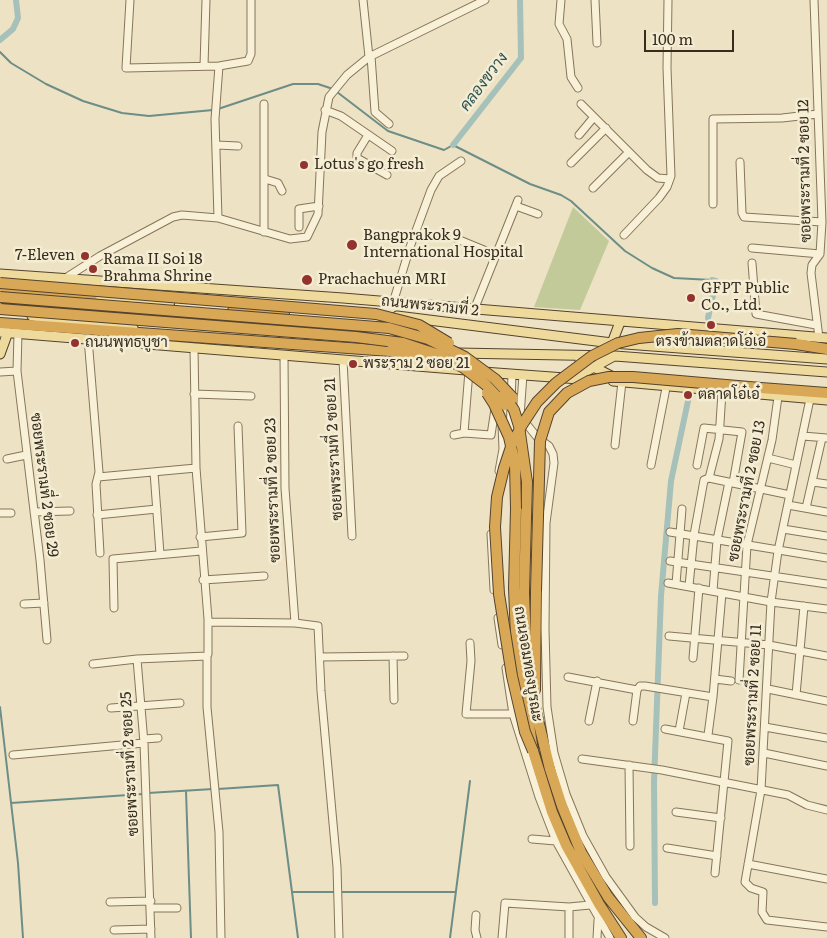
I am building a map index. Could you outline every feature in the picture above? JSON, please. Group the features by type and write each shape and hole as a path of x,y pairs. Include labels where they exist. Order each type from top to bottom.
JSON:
{"highway":[{"path":"0,283 389,316 419,325 434,332 473,368"},
{"name":"ถนนพระรามที่ 2","path":"0,288 33,291"},
{"path":"33,291 129,306 284,314 382,322 412,327 450,342 465,351 489,374 514,410 519,426 527,482 524,593 527,675 550,769 562,806 581,852 608,897 641,938"},
{"path":"0,296 375,326 428,339 473,368 513,398"},
{"path":"0,309 382,340 436,354 464,368 480,380 501,404"},
{"path":"0,313 395,343 426,350 462,369 485,390 494,404 509,437 515,464 516,638 533,751"},
{"path":"0,323 404,352 441,360 480,380"},
{"path":"620,938 598,904 566,845 552,812 533,751 524,732 512,676 499,594 495,527 497,498 512,444 522,424 537,402 556,383 592,356 618,343 639,338 678,334 827,348"},
{"path":"535,708 540,441 549,412 567,392 589,381 609,377 633,377 761,388 811,396 827,393"}],"main road":[{"name":"ถนนพระรามที่ 2","path":"0,274 393,302 823,338"},
{"name":"ถนนพระรามที่ 2","path":"33,291 158,301 288,307 424,318 612,342 827,359"},
{"path":"27,316 191,334 387,350 615,356 827,372"},
{"path":"612,342 620,322"},
{"path":"0,354 4,332 343,360 473,368 508,374 622,382 666,388 778,397 811,396 827,400"},
{"path":"569,354 622,382"},
{"path":"574,378 615,356"}],"street":[{"path":"130,0 126,68 219,66 248,61 250,58 251,0"},
{"path":"204,66 206,0"},
{"path":"363,0 375,112 389,124"},
{"path":"64,279 100,256 173,218 192,214 218,218 290,239 307,237 314,227 319,206 325,110 328,98 339,84 370,56 485,0"},
{"path":"562,0 559,24 567,39 571,77 578,88"},
{"path":"595,0 596,42"},
{"path":"624,236 659,198 670,179 667,68 668,0"},
{"name":"ซอยพระรามที่ 2 ซอย 12","path":"814,0 822,222 820,254 812,266 811,273 816,325 823,338"},
{"path":"218,218 216,92 219,66"},
{"path":"264,104 264,232"},
{"path":"581,104 658,178 670,179"},
{"path":"325,110 341,116 392,151"},
{"path":"713,204 713,119 782,118 818,114"},
{"path":"578,135 594,117"},
{"path":"571,163 606,128"},
{"path":"368,135 357,153 357,158 388,175"},
{"path":"217,145 238,146"},
{"path":"593,188 629,152"},
{"path":"393,302 410,247 431,190 439,176 461,161"},
{"path":"740,162 742,213 744,217 822,222"},
{"path":"265,179 278,183 282,191"},
{"path":"474,310 517,203 538,214"},
{"path":"299,227 299,209 319,206"},
{"path":"456,239 496,255"},
{"path":"752,248 820,254"},
{"path":"752,263 756,314 816,325"},
{"name":"ซอยพระรามที่ 2 ซอย 29","path":"18,333 17,371 47,640"},
{"path":"88,338 98,477 96,484 100,553"},
{"path":"194,348 196,468 203,580 208,622 207,708 219,832 221,938"},
{"name":"ซอยพระรามที่ 2 ซอย 23","path":"284,355 285,488 295,623"},
{"name":"ซอยพระรามที่ 2 ซอย 21","path":"343,360 352,536"},
{"path":"473,368 501,404"},
{"path":"464,433 473,368"},
{"path":"0,372 17,371"},
{"path":"454,435 464,433 492,435 501,404 501,393 508,374"},
{"name":"ถนนจอมทองบูรณะ","path":"508,374 509,447 498,513 498,543 513,664 530,754 554,824 596,904 620,938"},
{"path":"523,375 520,416 537,437 549,446 553,454 554,464 546,523 545,629 546,707 554,753 569,803 583,836 606,877 635,917 646,927 665,938"},
{"path":"615,445 622,382"},
{"path":"651,465 666,388"},
{"path":"709,478 720,430 722,392"},
{"path":"194,394 251,396"},
{"name":"ซอยพระรามที่ 2 ซอย 11","path":"811,396 778,551 771,602 768,690 761,790 748,864 747,886 763,892 762,912 767,920 827,927"},
{"name":"ซอยพระรามที่ 2 ซอย 13","path":"740,680 747,545 768,458 778,397"},
{"name":"ถนนจอมทองบูรณะ","path":"501,404 503,449 493,504 491,557 513,714 530,770 556,841 598,920 610,938"},
{"path":"200,536 242,533 238,426"},
{"path":"697,465 703,429 743,434 717,540 713,591"},
{"path":"803,436 824,438 806,508"},
{"path":"7,459 26,454"},
{"path":"768,458 796,466"},
{"path":"98,477 196,468"},
{"path":"154,472 160,554"},
{"path":"689,586 694,535 704,480 709,478 790,495"},
{"path":"813,482 827,484"},
{"path":"788,505 827,512"},
{"path":"97,514 157,509"},
{"path":"676,584 682,509"},
{"path":"34,512 70,511"},
{"path":"0,513 11,513"},
{"path":"783,529 827,536"},
{"path":"670,532 827,558"},
{"path":"114,608 113,560 201,551"},
{"path":"670,561 827,584"},
{"path":"203,580 264,576"},
{"path":"668,583 771,602 827,609"},
{"path":"693,658 700,588"},
{"path":"708,735 722,593"},
{"path":"24,604 44,603"},
{"path":"796,695 804,606"},
{"path":"208,622 295,623 318,626 321,691 332,799 339,938"},
{"path":"669,636 769,645 827,656"},
{"path":"470,643 472,661 466,714 513,714"},
{"path":"93,664 137,659 207,656"},
{"path":"392,656 394,700"},
{"path":"320,657 404,656"},
{"name":"ซอยพระรามที่ 2 ซอย 25","path":"137,659 144,741 151,938"},
{"path":"568,677 637,690"},
{"path":"715,679 731,681"},
{"path":"589,721 597,681"},
{"path":"633,721 637,690 640,686 713,698"},
{"path":"768,690 827,701"},
{"path":"679,731 686,693"},
{"path":"110,708 180,703"},
{"path":"766,727 827,738"},
{"path":"665,729 728,740 715,873"},
{"path":"13,755 158,738"},
{"path":"764,753 827,766"},
{"path":"582,759 653,768 792,796 806,804 827,810"},
{"path":"629,765 630,846"},
{"path":"676,812 721,818"},
{"path":"532,839 556,841"},
{"path":"667,848 717,856"},
{"path":"748,864 827,879"},
{"path":"110,902 177,908"},
{"path":"502,938 505,903 569,908 590,905"},
{"path":"569,908 569,938"},
{"path":"476,914 475,930 477,938"},
{"path":"597,938 598,920"},
{"path":"114,930 151,929"}],"green space":[{"path":"573,207 609,241 580,310 534,307"}],"waterway":[{"path":"0,40 13,29 18,18 16,0"},
{"name":"คลองขวาง","path":"453,145 521,58 520,0"},
{"path":"0,52 11,63 46,84 83,101 122,113 149,116 213,110"},
{"path":"218,109 293,84 318,84 333,89"},
{"path":"337,92 388,131 444,150 453,145 530,184 561,195 571,201 625,251 652,268 674,278 712,280"},
{"path":"708,318 716,281 712,280"},
{"path":"655,903 654,782 661,596 671,481 688,401"},
{"path":"0,707 18,863 23,938"},
{"path":"450,938 470,781"},
{"path":"218,789 278,785 298,938"},
{"path":"148,793 213,789"},
{"path":"186,791 191,938"},
{"path":"11,803 143,794"},
{"path":"292,892 456,892"}],"place":[{"name":"Lotus's go fresh","path":"304,165"},
{"name":"Bangprakok 9 International Hospital","path":"352,245"},
{"name":"7-Eleven","path":"85,256"},
{"name":"Rama II Soi 18 Brahma Shrine","path":"93,269"},
{"name":"Prachachuen MRI","path":"307,280"},
{"name":"GFPT Public Co., Ltd.","path":"691,298"},
{"name":"ตรงข้ามตลาดโอ๋เอ๋","path":"711,325"},
{"name":"ถนนพุทธบูชา","path":"75,343"},
{"name":"พระราม 2 ซอย 21","path":"353,364"},
{"name":"ตลาดโอ๋เอ๋","path":"688,395"}]}
